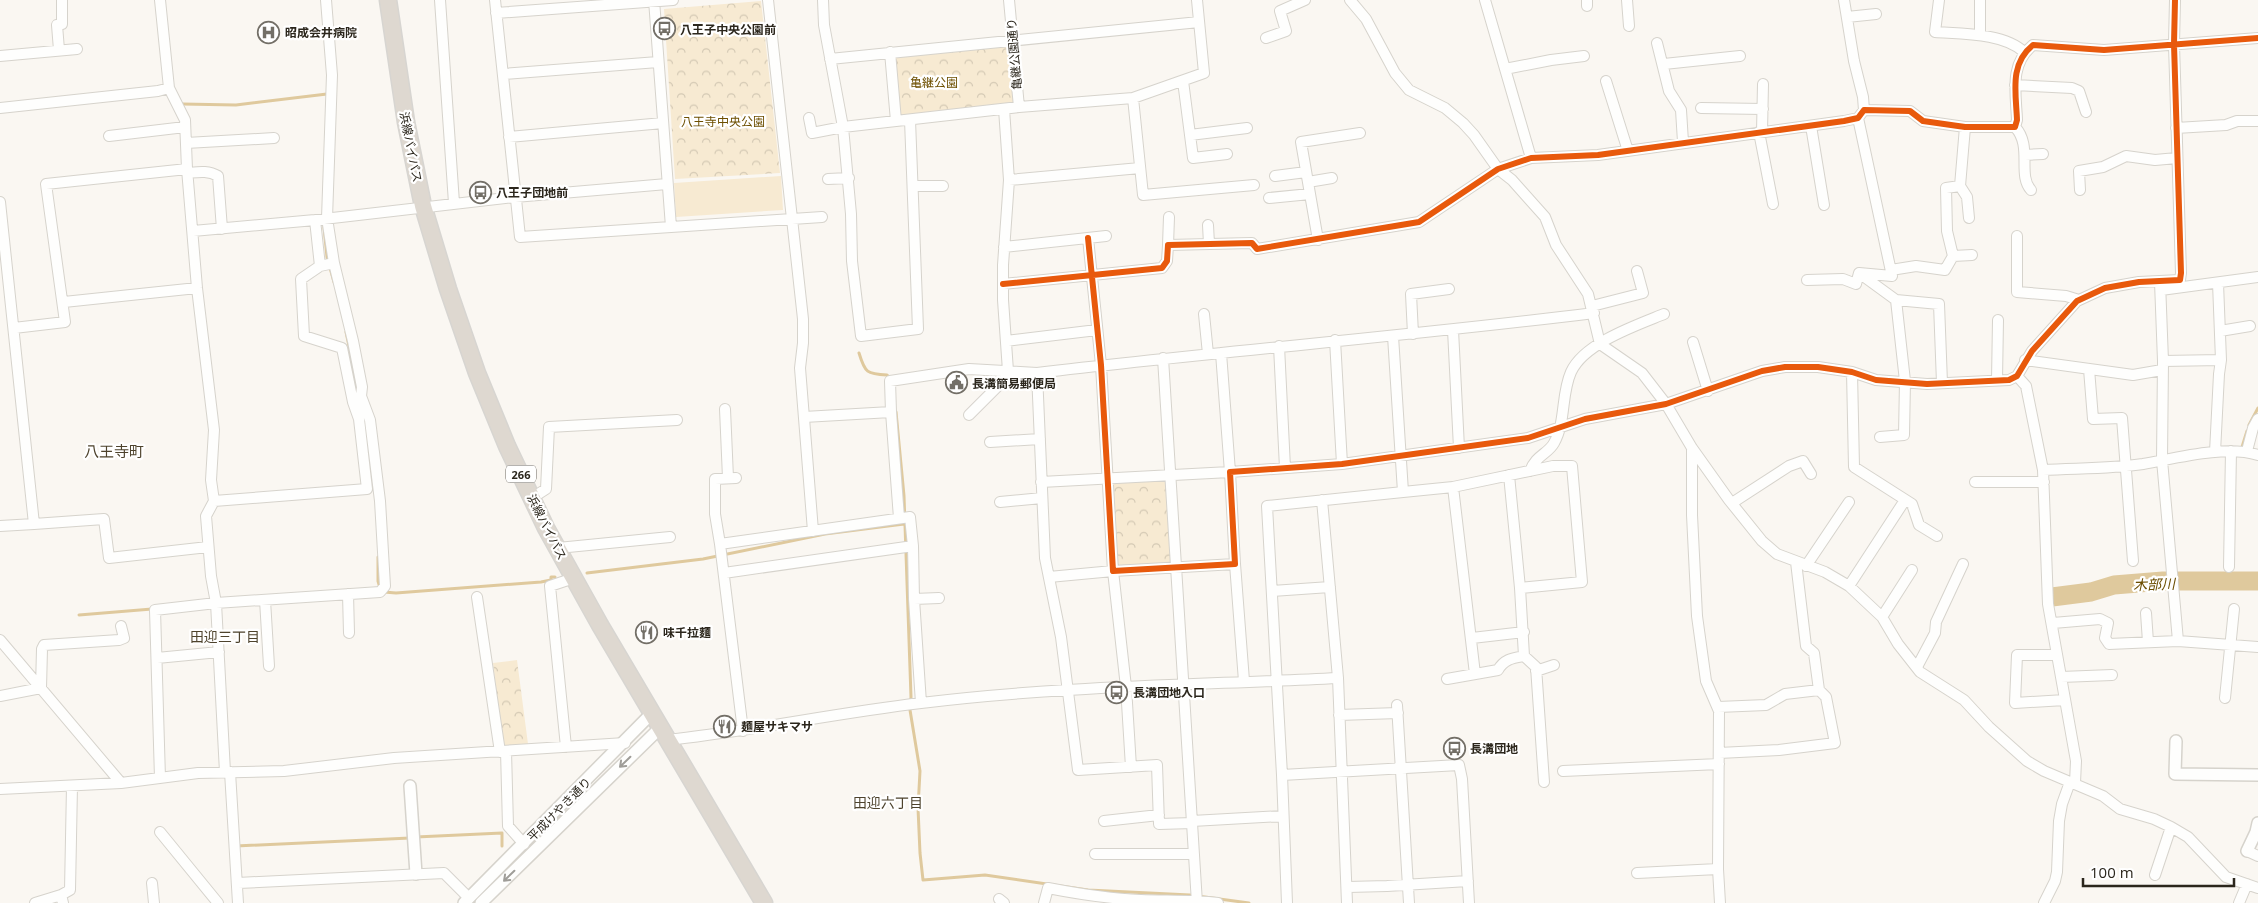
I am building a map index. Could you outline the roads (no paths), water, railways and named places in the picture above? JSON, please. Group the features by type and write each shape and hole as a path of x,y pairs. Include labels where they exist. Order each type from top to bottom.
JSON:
{"highway":[{"name":"浜線バイパス","path":"388,0 406,122 423,206 448,289 477,373 507,446 574,578 663,734 764,903"}],"street":[{"path":"59,50 57,26 62,24 62,0"},
{"path":"160,0 169,88 185,120 187,171 197,288 214,430 211,480 214,500 206,516 208,548 216,603 218,652 238,883 238,903"},
{"path":"160,778 155,610 216,603 380,592 385,586 380,501 370,420 362,396 353,341 334,263 327,218 332,75 326,0"},
{"path":"440,0 454,203"},
{"path":"495,0 520,237 822,217"},
{"path":"496,13 673,0"},
{"path":"768,0 803,319 800,368 813,531"},
{"path":"823,0 824,25 844,127 849,178 852,261 861,336 918,329 910,120"},
{"name":"亀継公園通り","path":"1009,0 1019,107"},
{"path":"808,118 812,133 844,127 1019,107 1133,98 1204,73 1197,0"},
{"path":"1266,38 1286,30 1280,11 1305,0"},
{"path":"1350,0 1366,19 1395,73 1409,90 1445,108 1463,123 1498,169 1512,180 1545,217 1556,245 1588,294 1600,344 1642,372 1666,404 1692,448 1762,541 1777,554 1825,572 1849,586 1882,617 1898,644 1920,672 1964,700 1989,727 2027,761 2103,796 2120,809 2154,819 2171,827 2188,837 2226,877 2258,888"},
{"path":"1485,0 1531,158"},
{"path":"1627,0 1629,26"},
{"path":"1844,0 1854,61 1863,97 1861,114 1892,276 1859,273"},
{"path":"1939,0 1935,32 1980,35 2017,45 2024,52"},
{"path":"1980,0 1980,35"},
{"path":"2175,0 2174,44 2181,284"},
{"path":"654,1 671,227"},
{"path":"1847,17 1876,14"},
{"path":"830,58 1200,22"},
{"path":"2015,127 2017,120 2014,75 2024,52 2033,45 2104,50 2258,38"},
{"path":"1657,43 1664,64 1669,91 1681,110 1683,142"},
{"path":"0,56 77,49"},
{"path":"890,52 896,121"},
{"path":"1505,69 1584,56"},
{"path":"1664,64 1740,56"},
{"path":"503,74 658,62"},
{"path":"1183,81 1192,158 1227,154"},
{"path":"1606,81 1628,151"},
{"path":"1763,84 1761,132 1773,204"},
{"path":"2015,85 2072,88 2079,91 2086,112"},
{"path":"0,108 158,91 169,88"},
{"path":"1133,98 1143,195 1254,184"},
{"path":"1701,108 1763,109"},
{"path":"1004,109 1009,180 1003,284 1006,340 1010,371"},
{"path":"1168,245 1252,243 1257,249 1419,222 1498,169 1531,158 1598,155 1628,151 1811,126 1861,114 1910,111 1923,121 1965,127 2015,127"},
{"path":"2176,128 2226,125 2237,121 2258,121"},
{"path":"509,137 663,123"},
{"path":"1811,126 1824,205"},
{"path":"108,136 185,127"},
{"path":"1965,127 1960,186 1967,197 1969,218"},
{"path":"2015,127 2024,140 2026,180 2031,190"},
{"path":"1190,135 1247,128"},
{"path":"1318,240 1301,142 1360,133"},
{"path":"186,143 274,138"},
{"path":"2025,155 2043,154"},
{"path":"2080,190 2080,171 2103,167 2118,158 2126,156 2155,160 2177,158"},
{"path":"1009,180 1140,168"},
{"path":"14,328 65,322 64,302 46,184 187,171 212,173 218,176 222,229"},
{"path":"1275,176 1332,178"},
{"path":"828,180 849,178"},
{"path":"193,231 315,220 423,206 667,184"},
{"path":"913,186 943,186"},
{"path":"1891,270 1916,266 1945,270 1953,256 1947,231 1946,188 1960,186"},
{"path":"1269,198 1310,194"},
{"path":"0,202 5,287 14,328 34,524"},
{"path":"1003,284 1162,268 1167,261 1169,217"},
{"path":"315,220 320,266"},
{"path":"1208,224 1209,244"},
{"path":"1004,247 1106,236"},
{"path":"2017,236 2017,292 2066,296 2079,300"},
{"path":"1088,238 1100,366 1113,571 1126,687 1131,767"},
{"path":"1953,256 1972,255"},
{"path":"214,500 367,489 359,419 353,402 342,348 304,336 301,279 320,266 334,263"},
{"path":"899,518 890,381 969,369 1037,373 1335,340 1452,330 1593,310 1643,293 1637,271"},
{"path":"1807,280 1843,279 1856,284 1859,273"},
{"path":"1859,273 1896,300 1939,304 1942,383"},
{"path":"1041,482 1171,476 1342,464 1528,438 1585,419 1666,404 1762,371 1785,368 1818,368 1852,372 1876,380 1942,383 2009,380 2017,376 2025,360 2064,314 2079,300 2105,288 2139,282 2161,286 2218,283 2258,277"},
{"path":"2215,452 2221,360 2218,283"},
{"path":"2161,286 2162,460 2178,641"},
{"path":"64,302 197,288"},
{"path":"1413,334 1411,294 1449,289"},
{"path":"1880,437 1904,435 1905,381 1896,300"},
{"path":"1204,314 1208,354"},
{"path":"1530,471 1534,461 1554,444 1571,372 1579,360 1600,344 1664,314"},
{"path":"1997,380 1998,320"},
{"path":"2220,331 2250,326"},
{"path":"1006,340 1097,330"},
{"path":"1452,330 1460,448"},
{"path":"1393,336 1403,492"},
{"path":"1335,340 1342,464"},
{"path":"1693,342 1708,391"},
{"path":"1279,346 1285,468"},
{"path":"1221,353 1244,681"},
{"path":"1163,358 1197,902"},
{"path":"2025,360 2133,375 2162,366 2221,360"},
{"path":"2089,369 2093,419 2122,418 2133,561"},
{"path":"969,415 1010,371"},
{"path":"1852,372 1854,467 1912,504 1918,525 1937,536"},
{"path":"1037,373 1045,558 1061,637 1078,770 1157,765 1159,824 1283,816"},
{"path":"2017,376 2026,386 2044,482 2048,604 2053,623 2076,761 2072,782 2062,804 2059,821 2055,881 2044,903"},
{"path":"725,408 732,478 715,479 714,514 724,573 743,731"},
{"path":"804,417 891,412"},
{"path":"2247,451 2253,428 2258,419"},
{"path":"532,498 546,489 549,427 677,420"},
{"path":"990,442 1040,439"},
{"path":"1692,448 1692,516 1697,616 1706,681 1718,708 1718,869 1720,903"},
{"path":"2229,567 2231,451"},
{"path":"2042,470 2125,465 2215,452 2247,451 2258,455"},
{"path":"1732,503 1789,466 1803,461 1810,474"},
{"path":"1287,903 1267,506 1452,487 1553,466 1572,466 1582,582 1520,588"},
{"path":"1509,475 1524,632 1524,656 1536,667 1544,782"},
{"path":"1975,482 2044,482"},
{"path":"1452,487 1475,674"},
{"path":"1000,502 1042,498"},
{"path":"1322,500 1338,678 1348,887 1347,903"},
{"path":"1849,586 1905,500"},
{"path":"1719,753 1779,750 1836,743 1826,697 1820,690 1814,653 1806,646 1801,564 1849,502"},
{"path":"720,544 910,517 921,703"},
{"path":"0,526 104,520 109,558 208,548"},
{"path":"558,548 670,536"},
{"path":"724,573 913,546"},
{"path":"1049,577 1113,571 1235,564"},
{"path":"1916,667 1935,633 1936,622 1962,564"},
{"path":"1882,617 1912,570"},
{"path":"566,747 550,586 574,578"},
{"path":"1272,591 1330,588"},
{"path":"348,594 349,633"},
{"path":"477,596 503,752 508,826 524,844"},
{"path":"914,599 939,598"},
{"path":"265,600 269,666"},
{"path":"2225,698 2234,609"},
{"path":"2146,613 2148,642"},
{"path":"2053,623 2100,619 2108,623 2105,638 2110,644 2178,641 2258,647"},
{"path":"41,688 42,649 44,645 119,640 124,638 121,626"},
{"path":"1472,638 1524,632"},
{"path":"0,640 121,782"},
{"path":"156,658 218,652"},
{"path":"2057,655 2017,655 2015,703 2065,700"},
{"path":"1447,680 1498,670 1501,664 1511,658 1524,656"},
{"path":"1536,671 1554,665"},
{"path":"2061,677 2112,675"},
{"path":"663,734 743,731 771,724 921,703 1068,690 1338,678"},
{"path":"0,696 41,688"},
{"path":"1718,708 1766,705 1785,694 1820,690"},
{"path":"1340,715 1398,709 1409,903"},
{"name":"平成けやき通り","path":"467,900 652,714"},
{"name":"平成けやき通り","path":"481,903 663,734"},
{"path":"0,789 72,786 227,772 284,771 394,758 625,743"},
{"path":"2173,746 2175,774 2258,775"},
{"path":"1563,771 1719,764"},
{"path":"1282,775 1459,765 1462,778 1469,903"},
{"path":"35,903 62,899 70,890 72,786"},
{"path":"410,786 416,874"},
{"path":"1104,821 1159,815"},
{"path":"2253,853 2258,823"},
{"path":"2155,874 2171,827"},
{"path":"160,832 218,903"},
{"path":"1095,854 1194,854"},
{"path":"1637,873 1718,869"},
{"path":"238,883 444,873 467,900"},
{"path":"1348,887 1468,880"},
{"path":"152,883 154,903"},
{"path":"2239,903 2247,884"},
{"path":"1044,903 1048,888 1083,899 1218,903"}],"waterway":[{"path":"182,104 236,105 327,94"},
{"path":"324,227 327,257 334,282"},
{"path":"346,332 353,365"},
{"path":"859,353 863,365 868,371 887,375 891,380"},
{"path":"2249,425 2258,408"},
{"path":"896,412 904,496 910,710 920,771 918,808 923,880 985,875 1088,890 1190,895 1249,903"},
{"path":"364,418 367,434"},
{"path":"2242,447 2247,431"},
{"path":"587,573 703,559 825,534 904,524"},
{"path":"378,557 378,581 380,588"},
{"path":"384,592 396,593 541,582 555,577"},
{"name":"木部川","path":"2052,597 2091,592 2114,585 2163,581 2258,581"},
{"path":"79,615 152,609"},
{"path":"416,837 502,833 502,846"},
{"path":"236,846 410,838"}],"place":[{"name":"八王子中央公園前","path":"664,29"},
{"name":"昭成会井病院","path":"269,32"},
{"name":"八王子団地前","path":"480,192"},
{"name":"長溝簡易郵便局","path":"956,383"},
{"name":"味千拉麵","path":"647,632"},
{"name":"長溝団地入口","path":"1117,692"},
{"name":"麺屋サキマサ","path":"725,726"},
{"name":"長溝団地","path":"1454,748"}],"district":[{"name":"八王寺町","path":"114,451"},
{"name":"田迎三丁目","path":"225,636"},
{"name":"田迎六丁目","path":"888,802"}],"park label":[{"name":"亀継公園","path":"934,82"},
{"name":"八王寺中央公園","path":"723,121"}]}
